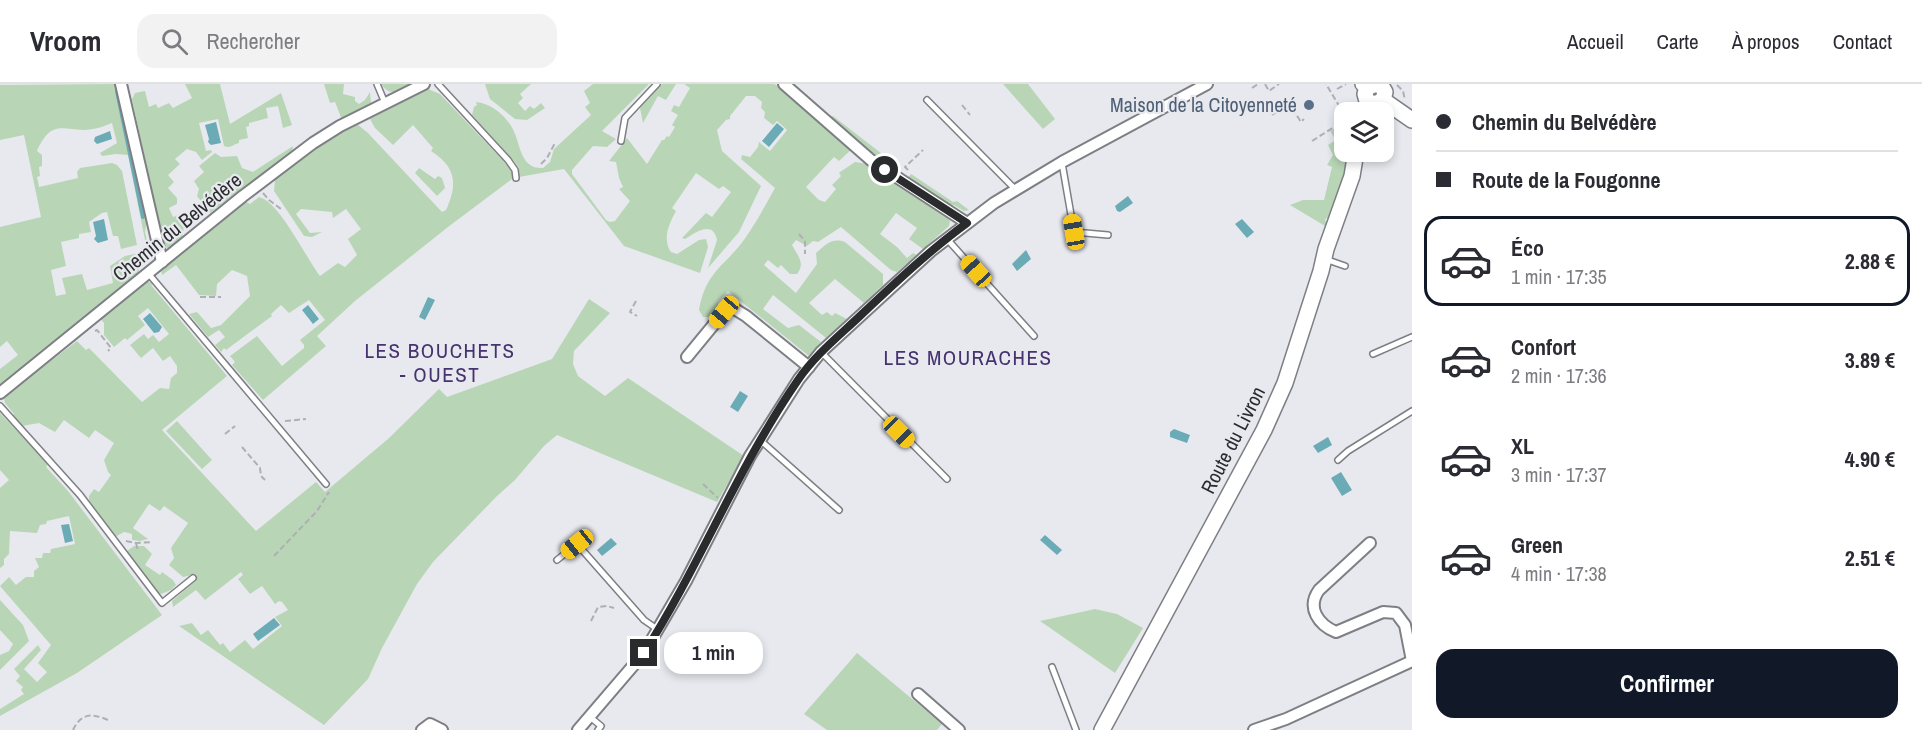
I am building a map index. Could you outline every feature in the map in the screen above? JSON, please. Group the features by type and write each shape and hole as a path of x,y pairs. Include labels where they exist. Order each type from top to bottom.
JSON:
{"street":[{"path":"121,84 162,262"},
{"name":"Chemin du Belvédère","path":"0,393 313,143 340,126 424,84"},
{"path":"784,84 872,161 967,223"},
{"path":"578,730 638,661 659,630 760,440 799,379 821,352 946,238 1015,189 1207,84"},
{"path":"1370,96 1412,120"},
{"name":"Route du Livron","path":"1102,730 1244,459 1276,406 1323,258 1352,176 1354,162"},
{"path":"687,357 724,312 733,308 808,367"},
{"path":"1254,730 1286,719 1412,661 1405,625 1396,612 1383,612 1336,632 1323,624 1314,611 1313,600 1319,590 1370,543"},
{"path":"918,694 959,730"},
{"path":"422,730 430,724 442,730"}],"lane":[{"path":"378,84 385,103"},
{"path":"438,84 512,165 516,178"},
{"path":"621,141 625,118 657,84"},
{"path":"927,100 1015,189"},
{"path":"1062,162 1074,232 1108,235"},
{"path":"946,238 1034,336"},
{"path":"1323,258 1345,267"},
{"path":"148,273 326,484"},
{"path":"1373,354 1412,337"},
{"path":"821,352 947,479"},
{"path":"0,406 80,495 162,603 193,578"},
{"path":"1338,460 1348,451 1412,411"},
{"path":"760,440 839,510"},
{"path":"557,560 577,544 644,620 659,630"},
{"path":"1052,667 1076,730"},
{"path":"590,717 601,726 598,730"}],"path":[{"path":"1252,88 1258,84"},
{"path":"1265,84 1269,91 1280,84"},
{"path":"1312,141 1340,124 1334,113 1341,109 1326,84"},
{"path":"1337,90 1346,84"},
{"path":"1400,88 1402,84"},
{"path":"1349,102 1370,96"},
{"path":"1272,115 1289,104 1300,122 1305,119"},
{"path":"962,105 970,115"},
{"path":"541,164 555,143"},
{"path":"908,170 905,167 922,150"},
{"path":"258,186 269,200 281,209"},
{"path":"799,234 805,241 805,254"},
{"path":"200,297 221,297"},
{"path":"636,301 630,312 637,316"},
{"path":"93,333 97,330 111,348 108,351"},
{"path":"278,426 283,421 306,419"},
{"path":"225,434 235,426"},
{"path":"242,447 260,468 261,476 265,480"},
{"path":"274,556 317,511 329,494 326,484"},
{"path":"703,484 725,504"},
{"path":"124,541 152,542"},
{"path":"136,543 138,551"},
{"path":"591,621 598,607 615,608"},
{"path":"73,730 79,720 86,715 95,714 108,720"}],"green space":[{"path":"117,84 147,220 145,232 150,254 148,255 128,155 102,156 100,153 117,143 112,123 83,130 61,128 49,133 37,151 42,155 42,166 39,167 40,176 37,177 39,187 78,178 77,172 80,168 112,163 117,165 122,171 137,245 121,249 118,236 113,236 107,212 102,213 89,222 91,232 79,234 79,238 61,242 66,266 51,270 56,296 66,294 62,278 82,274 87,290 113,283 110,266 125,256 139,253 141,264 137,276 32,363 0,386 0,369 18,355 7,341 0,347 0,227 41,217 24,135 0,140 0,85"},
{"path":"185,84 220,84 230,124 281,93 292,125 283,128 278,106 266,108 268,118 249,123 246,127 248,138 239,140 239,143 228,147 224,146 218,119 199,123 206,151 211,150 212,152 202,160 196,152 187,149 175,159 180,164 168,175 174,182 168,188 177,198 177,204 169,208 173,217 181,214 184,226 182,238 174,245 174,248 170,249 165,247 163,241 132,99 135,93 145,91 149,107 156,104 158,108 169,103 173,108 192,98"},
{"path":"324,84 344,84 343,94 355,97 355,101 359,104 370,92 371,103 342,120 335,102 330,103"},
{"path":"381,84 416,84 402,91 393,92 385,89"},
{"path":"485,84 531,84 520,94 523,98 518,103 525,111 530,106 534,109 541,103 545,108 527,120 515,119 490,99"},
{"path":"593,84 649,84 602,131 616,139 607,147 593,146 572,170 572,174 606,220 610,222 615,221 630,201 619,189 623,187 616,162 609,161 627,138 647,164 662,140 669,137 675,127 672,125 678,115 671,111 674,105 679,107 690,88 684,84 774,84 781,87 852,149 839,161 834,157 806,187 819,200 825,202 836,189 832,185 841,176 840,172 855,162 868,164 945,215 950,221 949,226 923,249 909,239 917,228 896,213 880,234 907,258 913,253 917,255 897,272 891,270 841,227 818,242 813,241 807,246 796,240 792,245 801,263 797,274 790,274 781,265 778,268 768,260 764,265 796,293 817,264 816,253 836,240 845,242 883,274 883,285 864,303 835,279 809,303 822,315 827,312 832,316 835,313 847,319 826,338 773,295 763,309 788,328 799,325 821,342 809,356 728,291 718,302 718,308 711,317 703,317 699,310 706,286 718,269 739,247 775,188 741,159 742,155 750,157 759,142 770,151 787,130 777,121 773,125 764,118 762,102 755,96 746,96 730,119 726,120 717,130 722,151 761,186 739,232 708,268 717,240 712,230 704,229 685,239 682,238 706,213 712,217 731,192 723,186 719,189 696,173 672,208 676,211 669,226 667,242 671,252 677,254 699,240 706,239 708,247 700,273 624,246 564,169 519,177 519,168 514,161 472,115 477,105 476,102 488,105 500,113 513,128 526,162 543,168 550,162 554,149 591,115 585,107 590,103 584,91"},
{"path":"662,84 676,84 666,100 658,96 643,123 640,108"},
{"path":"1003,84 1028,84 1055,119 1043,129"},
{"path":"428,89 440,94 508,166 513,175 512,179 355,301 317,336 326,346 263,400 232,365 235,362 230,356 257,336 282,366 304,348 300,340 325,320 309,300 289,313 281,305 271,314 272,316 221,352 215,345 225,337 219,330 208,337 189,314 197,312 211,328 221,325 250,296 247,276 232,270 217,284 216,296 199,295 176,265 162,275 161,269 244,201 250,204 259,197 275,208 320,276 338,263 345,267 357,255 348,239 361,229 346,209 333,218 332,212 301,209 296,214 310,233 322,232 312,237 304,236 274,191 275,180 317,147 357,124 442,212 446,210 453,184 446,163 431,151 433,148 413,125 393,145 375,128 370,119"},
{"path":"833,116 899,167 892,171 829,118"},
{"path":"1334,141 1334,162 1346,162 1341,185 1329,218 1326,218 1325,221 1328,223 1325,226 1290,205 1303,200 1324,200 1332,167 1327,165 1333,155 1328,145"},
{"path":"293,146 292,153 248,188 244,187 210,213 197,196 199,189 194,181 204,172 199,166 215,153 221,157 237,156 242,168 253,172"},
{"path":"419,168 435,179 438,176 442,178 445,188 437,196 415,173"},
{"path":"911,174 969,210 964,211 954,205 951,206 907,179"},
{"path":"145,281 153,283 151,285 227,376 162,430 256,531 316,482 325,492 388,439 439,389 447,397 552,359 589,299 610,313 574,351 573,364 578,376 605,396 628,378 744,456 717,502 557,435 433,562 417,584 368,679 324,725 179,626 192,623 201,635 208,630 220,645 223,643 230,652 245,640 253,649 282,626 275,617 288,610 282,602 275,604 262,586 250,594 238,579 243,575 241,572 205,600 196,590 173,607 172,601 196,580 192,575 183,577 169,565 174,558 171,548 188,523 164,506 160,511 149,504 133,528 148,539 132,540 132,534 124,532 115,537 89,500 94,489 99,492 111,475 104,460 114,443 95,430 89,438 64,420 55,432 39,423 22,426 13,417 14,414 5,403 4,399 11,391 77,341 86,350 89,348 142,402 160,388 169,389 171,378 177,373 177,366 170,356 163,361 153,348 141,358 130,345 144,334 148,339 153,335 159,342 169,334 148,308 138,316 145,325 127,340 125,338 114,347 104,335 104,323 100,318"},
{"path":"0,413 48,464 46,467 68,491 162,615 77,673 0,716 0,709 24,694 21,690 23,687 16,681 20,676 14,669 38,645 41,650 24,669 37,682 47,672 38,663 51,645 0,586 9,577 16,585 26,577 34,577 34,571 39,567 35,558 42,558 43,553 50,553 51,549 75,544 69,516 47,521 46,524 40,525 37,533 10,531 9,554 0,568 0,488 9,480 0,470"},
{"path":"177,421 212,460 202,469 166,431"},
{"path":"134,546 144,546 152,554 145,565 160,575 162,572 173,580 176,585 171,590 161,594 156,592 127,551"},
{"path":"0,600 23,625 29,641 0,670 0,655 9,651 13,644 0,630"},
{"path":"1095,609 1117,614 1143,628 1115,673 1040,621"},
{"path":"857,653 942,724 937,730 827,730 804,714"}],"water":[{"path":"216,122 221,143 211,145 208,142 205,125"},
{"path":"777,123 784,129 769,147 762,141"},
{"path":"110,131 112,139 97,144 94,141 95,137"},
{"path":"1128,196 1133,203 1120,212 1117,211 1115,206"},
{"path":"104,219 108,240 98,243 94,239 96,236 93,222"},
{"path":"1242,219 1254,232 1247,238 1235,224"},
{"path":"1026,250 1031,259 1017,271 1012,264"},
{"path":"428,297 435,300 425,320 419,317"},
{"path":"308,305 319,319 313,324 302,310"},
{"path":"150,313 162,327 159,332 154,333 143,319"},
{"path":"740,391 748,396 738,412 730,407"},
{"path":"1174,429 1190,435 1187,443 1170,437 1170,432"},
{"path":"1328,437 1332,445 1318,453 1313,446"},
{"path":"1341,472 1352,490 1342,496 1331,478"},
{"path":"69,524 73,541 65,543 61,525"},
{"path":"1045,535 1062,550 1057,555 1040,540"},
{"path":"611,538 617,544 602,556 597,550"},
{"path":"274,618 280,625 258,641 253,634"}],"waterway":[{"path":"117,91 143,217"}],"place":[{"name":"Maison de la Citoyenneté","path":"1309,105"}],"district":[{"name":"LES MOURACHES","path":"968,358"},
{"name":"LES BOUCHETS - OUEST","path":"440,363"}],"route":[{"path":"644,653 686,581 750,456 799,379 821,352 930,251 967,223 885,170"}]}
